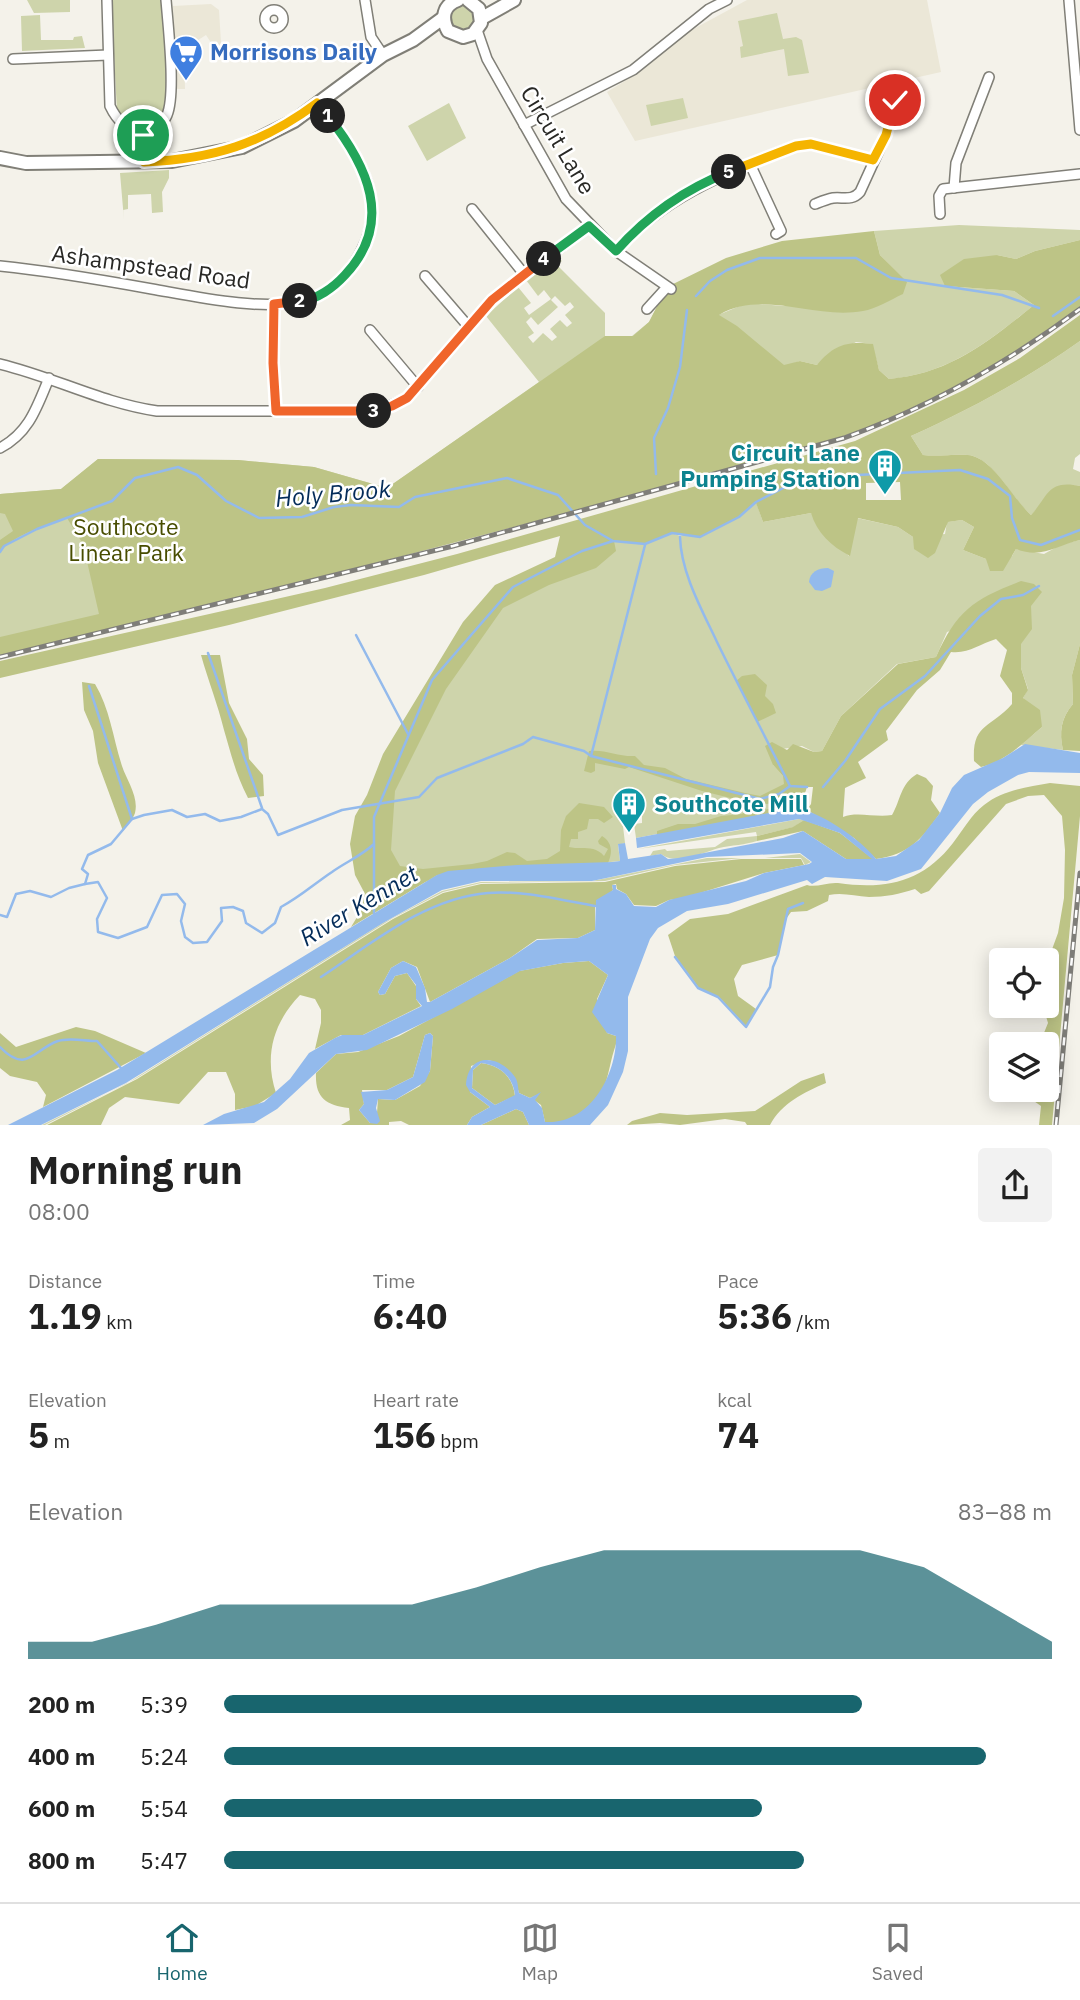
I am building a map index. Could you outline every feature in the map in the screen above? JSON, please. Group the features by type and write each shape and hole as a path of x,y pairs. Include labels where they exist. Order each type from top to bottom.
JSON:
{"street":[{"path":"107,0 110,106 116,119 143,135"},
{"path":"143,135 156,128 167,115 170,96 166,0"},
{"path":"272,0 273,10"},
{"path":"365,0 371,37 383,55"},
{"path":"0,158 26,163 144,162 184,160 242,147 293,121 383,55 413,40 443,18 447,7 455,0"},
{"path":"468,0 476,23"},
{"path":"524,125 633,70 709,9 727,0"},
{"path":"1069,0 1080,130"},
{"path":"443,18 448,31 457,37 508,3"},
{"name":"Circuit Lane","path":"476,23 487,59 566,199 589,226 616,251 669,288 647,309"},
{"path":"413,40 448,31"},
{"path":"13,59 108,55"},
{"path":"954,188 956,163 989,77"},
{"path":"815,204 834,198 855,197 860,192 886,135 895,100"},
{"name":"Ashampstead Road","path":"0,266 217,299 274,304 306,301 336,284 354,265 367,241 373,219 372,195 360,162 317,103"},
{"path":"143,135 144,162"},
{"path":"616,251 638,227 675,200 714,179 796,146 811,144 873,160"},
{"path":"750,164 781,231 776,234"},
{"path":"940,214 939,196 943,190 1080,174"},
{"path":"472,209 524,274"},
{"path":"0,364 48,378 101,399 157,411 379,411 407,398 492,300 589,226"},
{"path":"425,276 468,326"},
{"path":"274,304 273,363 276,411"},
{"path":"370,330 418,387"},
{"path":"0,448 17,438 31,421 48,378"}],"shaded area":[{"path":"747,0 927,0 941,72 635,141 607,92 641,71 688,32"},
{"path":"211,4 219,10 221,43 216,50 206,35 184,49 185,89 175,89 173,6"}],"green space":[{"path":"27,0 70,0 70,12 34,13"},
{"path":"111,0 163,0 167,99 163,117 147,127 128,125 117,111"},
{"path":"461,2 474,8 475,26 463,33 450,26 449,11"},
{"path":"777,13 783,39 796,37 802,40 809,73 788,76 784,49 741,58 740,47 743,46 738,21"},
{"path":"40,15 41,40 73,40 74,37 82,36 85,48 22,51 21,16"},
{"path":"683,98 688,118 651,126 646,105"},
{"path":"449,103 466,138 427,161 408,126"},
{"path":"169,170 169,178 162,192 163,212 152,213 151,194 128,195 128,209 123,210 120,173"},
{"name":"Southcote Linear Park","path":"959,225 1080,230 1080,240 1035,251 1016,259 997,255 945,286 1014,291 1034,305 967,354 931,370 889,379 879,370 872,344 856,342 817,365 800,361 0,652 0,494 61,489 98,459 238,460 314,467 387,488 539,382 486,316 518,287 531,303 524,308 529,315 551,299 544,290 538,296 526,280 557,257 562,261 557,265 605,313 605,336 632,336 649,322 667,287 718,315 747,303 784,306 906,282 880,255 874,231","holes":["555,296 565,306 570,302 574,307 565,315 572,323 567,327 560,320 550,329 557,337 552,341 543,333 533,343 528,337 534,333 526,322 531,317 538,325 558,307 551,300"]},
{"name":"Southcote Linear Park","path":"874,231 880,255 907,282 903,294 863,311 826,312 753,305 719,315 737,326 784,365 800,361 817,365 841,346 855,343 873,344 879,370 889,379 911,376 931,371 967,354 1034,305 1014,291 945,286 940,275 964,259 997,255 1016,259 1035,251 1080,240 1080,309 993,368 928,403 893,419 792,454 189,612 0,657 0,637 99,614 83,544 67,518 22,535 0,552 0,540 13,531 5,514 0,513 0,494 61,489 98,459 238,460 314,467 387,488 605,336 633,336 649,322 667,287 726,258 782,241"},
{"path":"1080,315 1080,341 998,393 911,436 923,455 969,455 981,460 997,474 1031,515 1054,487 1069,484 1080,486 1080,540 1041,552 1016,549 1003,571 990,571 986,559 963,550 974,527 962,520 948,522 935,553 928,558 914,549 913,537 898,527 858,518 850,556 826,538 811,513 763,522 756,503 739,517 700,537 672,533 645,544 614,541 616,551 596,568 549,585 503,608 446,689 395,791 391,850 400,866 423,869 487,861 507,852 515,853 527,861 547,859 560,851 561,830 566,816 579,803 604,807 613,817 604,823 598,819 589,819 587,829 578,832 578,839 571,839 569,847 592,849 604,856 608,849 599,844 602,836 611,848 608,863 437,875 351,927 362,909 364,892 355,875 350,844 355,816 367,795 383,754 463,622 495,585 555,557 560,536 424,575 229,625 0,678 0,661 325,588 457,554 855,441 964,390 1020,358","holes":["900,482 901,500 866,500 866,483"]},
{"path":"1080,341 1080,454 1075,458 1073,469 1080,472 1080,486 1074,485 1031,515 997,474 981,460 969,455 923,455 911,436 998,393"},
{"path":"756,502 763,522 811,513 849,556 857,518 898,527 913,537 945,534 947,522 962,520 974,527 963,550 986,559 1012,556 1016,549 1044,554 1062,544 1080,540 1080,644 1072,675 1073,704 1062,726 1063,750 1021,745 1042,727 1023,698 1028,689 1021,668 1021,643 1031,629 1031,606 947,632 936,657 897,664 841,716 822,751 814,752 802,746 782,749 773,765 798,792 799,798 807,800 805,809 795,808 636,838 634,824 642,823 642,816 622,818 625,843 618,845 620,861 422,882 374,913 374,817 432,680 513,587 613,541 645,544 672,533 680,536 739,517"},
{"path":"1021,581 1034,584 1042,592 1031,606 1032,629 1021,644 1021,668 1028,690 1023,698 1040,710 1042,727 1006,756 981,767 974,761 974,749 979,733 1012,704 1012,693 1000,676 1007,650 996,639 969,650 951,652 940,670 917,690 886,731 888,740 858,762 866,778 845,788 843,817 892,815 904,787 917,774 926,778 933,786 931,800 940,813 914,844 898,853 876,859 854,838 807,810 811,804 813,787 807,787 805,793 798,795 797,792 774,803 759,805 702,791 629,767 625,769 595,763 595,771 584,771 589,751 601,751 635,756 644,765 665,768 686,779 760,796 784,784 783,776 773,765 765,746 772,742 787,750 793,744 814,752 822,751 841,716 898,664 936,657 952,628 969,608 991,594"},
{"path":"1080,644 1080,751 1063,750 1062,726 1073,704 1072,675"},
{"path":"201,655 220,655 229,703 247,739 249,759 263,775 264,796 248,798 234,764"},
{"path":"755,674 767,685 765,696 773,704 776,713 757,722 736,681 742,676"},
{"path":"82,682 95,684 100,694 122,766 134,795 135,813 123,831 98,763 93,731 84,710"},
{"path":"1050,783 1080,786 1080,816 1059,1048 1059,1032 1044,1032 1048,1023 1047,1018 1059,1018 1059,948 1052,948 1064,898 1065,850 1062,816 1044,795 1028,796 1006,804 929,891 921,894 915,889 875,897 834,894 829,895 828,901 807,911 791,912 786,919 778,955 742,965 734,979 738,996 756,1009 746,1026 719,997 699,988 675,956 668,935 690,919 728,914 807,885 888,884 916,875 941,856 984,805 1016,790"},
{"path":"792,804 800,808 657,835 657,831 678,824 695,824 721,816 742,814 749,808 764,810"},
{"path":"804,820 794,827 757,836 756,832 638,849"},
{"path":"804,820 840,833 873,859 846,859 803,831 757,841 757,836 793,827"},
{"path":"757,836 757,841 690,857 674,859 661,854 650,856 653,851 715,847 727,839"},
{"path":"800,854 811,862 805,865 801,858 765,858"},
{"path":"707,858 741,858 675,865 605,881 481,883 443,892 393,918 129,1082 383,923 442,891 481,882 592,881"},
{"path":"741,859 801,859 804,865 764,873 656,906 634,905 626,894 617,889 616,884 612,885 613,890 595,906 595,930 578,938 537,939 510,958 430,1002 417,967 403,961 391,968 378,992 380,995 385,994 395,976 407,973 416,986 416,999 421,1006 363,1035 341,1035 315,1049 321,1010 315,999 300,995 283,1017 273,1041 271,1066 276,1093 255,1106 235,1110 235,1094 226,1072 208,1072 179,1104 125,1097 109,1108 101,1125 47,1125 137,1079 393,919 443,893 481,884 605,882 675,866"},
{"path":"589,961 608,975 597,999 607,1033 616,1036 601,1095 587,1111 576,1118 568,1122 545,1122 541,1105 534,1100 539,1094 530,1098 519,1093 509,1072 488,1060 471,1066 470,1092 490,1107 472,1117 467,1125 409,1125 401,1121 389,1122 389,1125 341,1125 350,1120 349,1108 334,1105 320,1094 316,1073 336,1054 358,1052 399,1036 519,971","holes":["430,1033 433,1036 430,1071 420,1086 395,1100 378,1099 377,1113 370,1123 359,1110 364,1104 362,1090 387,1090 413,1077 425,1035"]},
{"path":"76,1027 95,1031 146,1053 43,1107 46,1095 37,1082 10,1076 0,1068 0,1033 16,1047"},
{"path":"481,1063 500,1069 512,1083 515,1096 495,1105 472,1088 473,1070"},
{"path":"824,1073 826,1083 794,1100 780,1111 770,1125 747,1125 745,1122 725,1119 680,1125 627,1125 660,1113 687,1115 755,1111 801,1081"},
{"path":"109,1092 45,1125 42,1125"},
{"path":"1035,1102 1054,1102 1052,1125 1039,1125 1041,1106"},
{"path":"516,1109 523,1112 529,1125 481,1125"}],"water":[{"path":"828,568 834,571 831,587 822,591 815,590 809,582 811,576 818,570"},
{"path":"1025,744 1080,753 1080,773 1029,772 1018,775 988,792 973,804 921,869 887,881 825,877 812,884 807,880 728,904 687,911 658,928 650,939 628,997 628,1051 623,1072 608,1105 590,1125 529,1125 523,1112 516,1109 481,1125 467,1125 472,1117 490,1107 470,1092 466,1085 472,1067 485,1060 493,1061 508,1069 515,1077 519,1093 530,1098 541,1092 535,1100 542,1108 545,1122 561,1121 588,1106 598,1094 612,1065 616,1036 607,1033 592,1012 608,975 589,961 520,971 452,1009 367,1050 336,1054 277,1109 254,1123 203,1125 224,1114 264,1102 290,1079 309,1053 335,1038 342,1035 363,1035 422,1006 416,999 416,985 407,973 395,976 385,994 380,995 378,992 391,968 403,961 416,967 425,988 427,1002 430,1002 537,940 578,938 595,930 596,900 613,890 612,885 616,885 616,889 626,894 634,906 656,907 669,900 812,862 800,853 707,857 592,881 481,881 442,890 383,923 126,1083 41,1125 8,1125 117,1070 437,875 448,871 517,865 620,861 618,844 625,843 628,859 661,854 668,859 678,858 783,838 803,831 846,859 872,859 840,833 799,819 637,848 636,838 795,808 815,814 839,827 861,843 876,859 896,856 919,840 940,813 952,788 964,775 1003,758","holes":["481,1063 500,1069 514,1089 515,1095 495,1105 472,1088 473,1070"]},
{"path":"430,1033 433,1036 430,1071 425,1082 395,1100 378,1099 376,1108 380,1121 377,1124 370,1123 359,1110 364,1104 361,1092 387,1090 413,1077 425,1035"}],"waterway":[{"path":"696,296 710,281 727,270 760,258 856,258 891,278 1002,295 1039,308"},
{"path":"1053,316 1080,297"},
{"path":"656,474 654,438 668,408 680,367 687,310"},
{"name":"Holy Brook","path":"0,552 4,546 37,529 112,501 135,478 178,467 197,475 226,501 259,518 302,517 334,507 351,505 399,507 415,497 507,478 558,495 585,525 613,541 645,544 672,533 700,537 739,517 756,502 797,481 816,477 960,470 988,479 1010,496 1012,518 1020,540 1041,545 1080,530"},
{"path":"680,537 684,564 693,591 735,678 790,786 807,787"},
{"path":"85,884 98,882 107,898 97,919 98,932 118,938 147,927 162,895 177,894 185,904 181,921 185,937 193,943 207,942 222,921 221,908 233,907 243,911 246,923 262,933 275,923 281,907 374,844 374,817 432,680 513,587 582,551 613,541"},
{"path":"591,756 645,545"},
{"path":"823,787 845,761 880,709 925,676 980,616 1001,599 1023,595 1039,586"},
{"path":"356,635 408,734"},
{"path":"208,653 262,808"},
{"path":"89,686 132,819"},
{"path":"0,915 7,917 16,894 30,891 51,897 85,884 88,874 82,869 88,855 111,844 132,819 172,810 187,817 205,814 220,821 262,809 268,814 278,835 342,810 419,797 437,778 523,744 533,737 584,751 591,756 760,799 779,794 790,786"},
{"name":"River Kennet","path":"374,844 374,913"},
{"path":"321,977 379,937 421,913 465,897 488,893 514,893 595,906"},
{"path":"675,957 698,988 718,997 746,1027 770,987 788,909 803,903"},
{"path":"0,1047 9,1055 24,1060 62,1040 97,1041 121,1068"}],"railway":[{"path":"0,657 453,546 844,438 907,412 967,382 1024,348 1080,309"},
{"path":"1056,1125 1080,873"}],"place":[{"name":"Morrisons Daily","path":"186,82"},
{"name":"Circuit Lane Pumping Station","path":"885,496"},
{"name":"Southcote Mill","path":"629,834"}],"route":[{"path":"143,135 144,162 184,160 242,147 293,121 317,103 338,128 360,162 372,195 373,219 367,241 354,265 336,284 306,301 274,304 273,363 276,411 359,413 379,411 407,398 492,300 589,226 616,251 638,227 694,188 796,146 811,144 873,160 886,135 895,100"}]}
